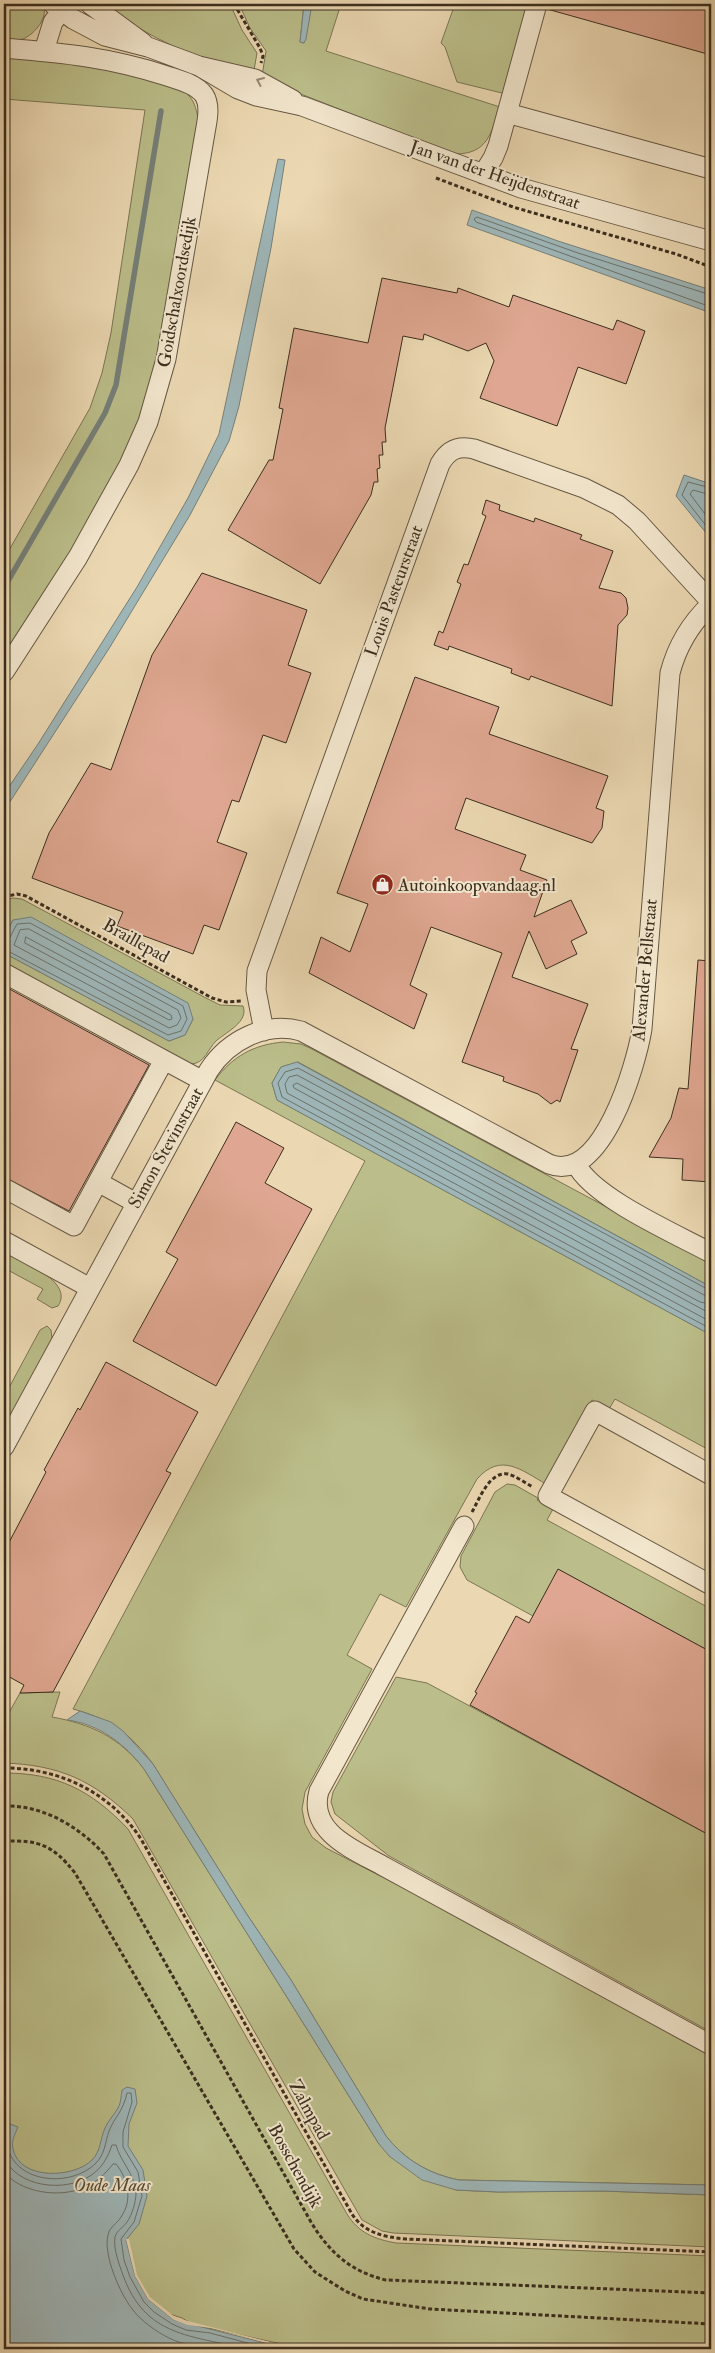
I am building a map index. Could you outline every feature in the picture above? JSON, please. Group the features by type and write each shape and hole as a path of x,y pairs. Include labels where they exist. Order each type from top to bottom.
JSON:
{"street":[{"name":"Jan van der Heijdenstraat","path":"90,4 148,47"},
{"path":"482,174 495,154 537,4"},
{"name":"Jan van der Heijdenstraat","path":"61,6 105,36 148,47 199,66 255,79 302,106"},
{"path":"44,51 48,33 61,6"},
{"name":"Goidschalxoordsedijk","path":"4,48 108,59 186,83 203,94 207,102 207,115 166,359 148,422 130,465 78,557 4,672"},
{"name":"Jan van der Heijdenstraat","path":"199,66 249,94 302,106 520,188 711,243"},
{"path":"507,113 711,169"},
{"name":"Louis Pasteurstraat","path":"264,1031 256,980 259,965 440,464 447,454 459,448 474,449 606,498 637,521 711,603"},
{"name":"Alexander Bellstraat","path":"576,1164 590,1153 605,1130 619,1104 636,1057 643,1019 669,682 675,656 682,641 711,603"},
{"path":"4,973 203,1081"},
{"path":"264,1031 289,1030 307,1034 549,1164 561,1167 576,1164 584,1177 604,1195 711,1253"},
{"name":"Simon Stevinstraat","path":"90,1288 203,1081 224,1050 245,1037 264,1031"},
{"path":"5,1192 74,1226 164,1060"},
{"path":"98,1182 136,1204"},
{"path":"4,1241 90,1288 4,1447"},
{"path":"711,1475 595,1411 548,1496 711,1585"},
{"path":"464,1526 319,1791 316,1807 321,1823 340,1841 385,1868 711,2045"}],"path":[{"path":"234,4 262,54 255,79"},
{"name":"Braillepad","path":"4,896 17,894 26,896 217,1000 230,1002 258,999"},
{"path":"464,1526 487,1485 499,1475 513,1476 548,1496"},
{"name":"Zalmpad","path":"4,1768 39,1770 75,1782 103,1799 131,1825 352,2214 365,2227 384,2236 406,2238 711,2252"},
{"name":"Bosschendijk","path":"4,1806 25,1808 52,1815 75,1828 104,1854 311,2222 327,2246 345,2263 365,2274 386,2280 711,2292"},
{"path":"4,1841 27,1841 46,1846 61,1856 75,1873 294,2249 315,2272 345,2291 363,2299 430,2309 711,2324"}],"green space":[{"path":"4,4 43,4 44,14 40,24 28,37 4,41"},
{"path":"104,4 230,4 242,30 257,53 254,70 214,61 175,47 138,28"},
{"path":"239,4 304,4 300,42 304,43 312,4 341,4 326,51 500,107 491,133 481,146 475,150 455,154 293,91 262,76 266,51 250,28"},
{"path":"455,4 530,4 506,94 457,82 445,47 441,43"},
{"path":"4,54 73,62 131,72 157,79 177,87 190,97 198,119 159,354 143,415 97,509 4,660 4,559 90,408 102,373 111,333 145,110 4,99"},
{"path":"22,899 220,1005 243,1006 243,1017 236,1026 216,1041 203,1059 191,1064 4,964 4,947 6,954 169,1041 185,1035 193,1019 13,920 4,938 4,900"},
{"path":"283,1042 301,1044 310,1048 711,1263 711,1287 298,1062 281,1067 272,1083 277,1100 711,1335 711,1451 615,1399 609,1409 592,1400 546,1484 520,1469 503,1465 494,1466 477,1479 406,1607 380,1594 347,1655 372,1669 305,1792 302,1809 305,1824 312,1837 326,1848 425,1899 711,2055 711,2185 459,2180 438,2174 418,2165 393,2145 386,2136 291,1980 246,1913 153,1764 136,1744 118,1729 98,1717 73,1709 365,1161 215,1080 229,1064 245,1053 262,1046"},
{"path":"4,1252 32,1266 52,1280 59,1288 61,1297 58,1306 52,1308 37,1299 43,1289 4,1268"},
{"path":"47,1326 51,1330 52,1339 4,1428 4,1397 40,1330"},
{"path":"507,1484 515,1485 553,1509 547,1520 711,1609 711,1652 559,1570 533,1616 467,1580 460,1567 461,1556 495,1492"},
{"path":"396,1677 427,1683 711,1836 711,2032 389,1856 335,1814 331,1802 333,1792"},
{"path":"60,1692 52,1717 92,1728 114,1740 125,1748 144,1769 379,2144 456,2190 498,2192 603,2191 711,2195 711,2247 393,2233 382,2231 362,2220 133,1819 104,1794 74,1777 42,1767 4,1763 4,1718 6,1718 20,1693"},
{"name":"Oude Maas","path":"4,1773 41,1776 72,1786 100,1804 128,1829 347,2214 357,2226 374,2237 396,2243 711,2256 711,2349 305,2349 194,2325 182,2318 4,2260"}],"water":[{"path":"304,4 312,4 304,43 300,42"},
{"path":"278,159 285,160 271,248 239,406 229,441 190,515 110,647 4,811 4,794 38,744 137,587 188,498 219,434"},
{"path":"472,210 558,241 711,290 711,313 467,225"},
{"path":"684,475 711,484 711,539 676,496"},
{"path":"31,917 188,1003 193,1019 185,1035 169,1041 6,954 4,938 13,920"},
{"path":"297,1062 711,1287 711,1335 277,1100 272,1083 281,1067"},
{"path":"80,1711 111,1722 123,1731 153,1764 246,1913 291,1980 386,2136 393,2145 410,2159 428,2170 459,2180 711,2185 711,2195 603,2191 498,2192 456,2190 422,2180 389,2156 379,2144 144,1769 128,1751 110,1737 90,1726 67,1720"},
{"path":"127,2087 135,2089 137,2103 129,2124 128,2146 143,2170 147,2196 139,2224 126,2240 135,2276 148,2299 174,2320 289,2349 4,2349 4,2141 10,2124 18,2127 13,2140 13,2149 18,2159 26,2167 48,2173 61,2173 73,2170 84,2166 95,2156 105,2128 119,2106 122,2090"}],"pier":[{"path":"126,2239 129,2239 137,2275 150,2297 176,2318 291,2349 174,2320 148,2299 135,2276"}],"building":[{"path":"548,4 711,4 711,55 547,9"},
{"path":"382,278 457,293 458,288 509,307 513,295 613,330 617,320 645,331 626,384 578,367 557,426 480,398 494,361 486,343 468,351 424,334 423,340 403,336 385,428 386,442 382,442 383,455 379,455 378,482 374,482 371,495 320,584 228,530 269,460 273,460 283,409 279,408 294,328 368,343"},
{"path":"486,500 500,505 499,510 534,522 535,518 582,535 580,539 613,551 599,588 621,593 626,598 628,608 627,615 618,625 612,706 531,676 529,680 511,673 512,669 449,646 448,650 434,645 439,631 443,633 461,584 457,582 464,564 468,565 486,516 482,514"},
{"path":"202,573 307,610 288,665 311,673 286,743 263,735 239,802 232,800 217,842 247,853 219,930 204,925 193,954 117,926 123,912 32,878 49,833 91,763 111,770 152,655"},
{"path":"415,677 499,707 489,734 608,776 596,808 604,811 602,828 592,843 466,798 455,829 526,855 520,870 547,880 534,917 571,900 587,933 571,941 577,954 546,969 529,931 512,977 588,1004 571,1049 578,1050 560,1102 557,1100 551,1104 538,1094 503,1081 504,1077 462,1062 502,953 431,927 410,985 427,994 414,1029 309,973 321,937 350,952 368,904 337,893"},
{"path":"698,960 711,961 711,1182 682,1180 683,1159 649,1157 671,1118 679,1088 688,1089"},
{"path":"4,986 149,1065 69,1211 4,1177"},
{"path":"236,1122 284,1148 265,1183 312,1209 216,1386 133,1341 178,1259 166,1252"},
{"path":"106,1362 198,1412 166,1471 171,1473 53,1692 20,1693 24,1685 4,1674 4,1552 46,1472 44,1470"},
{"path":"558,1569 711,1652 711,1836 470,1705 477,1693 475,1692 516,1616 529,1623"}],"waterway":[{"path":"4,588 105,413 116,385 161,111"}],"place":[{"name":"Autoinkoopvandaag.nl","path":"382,885"}]}
